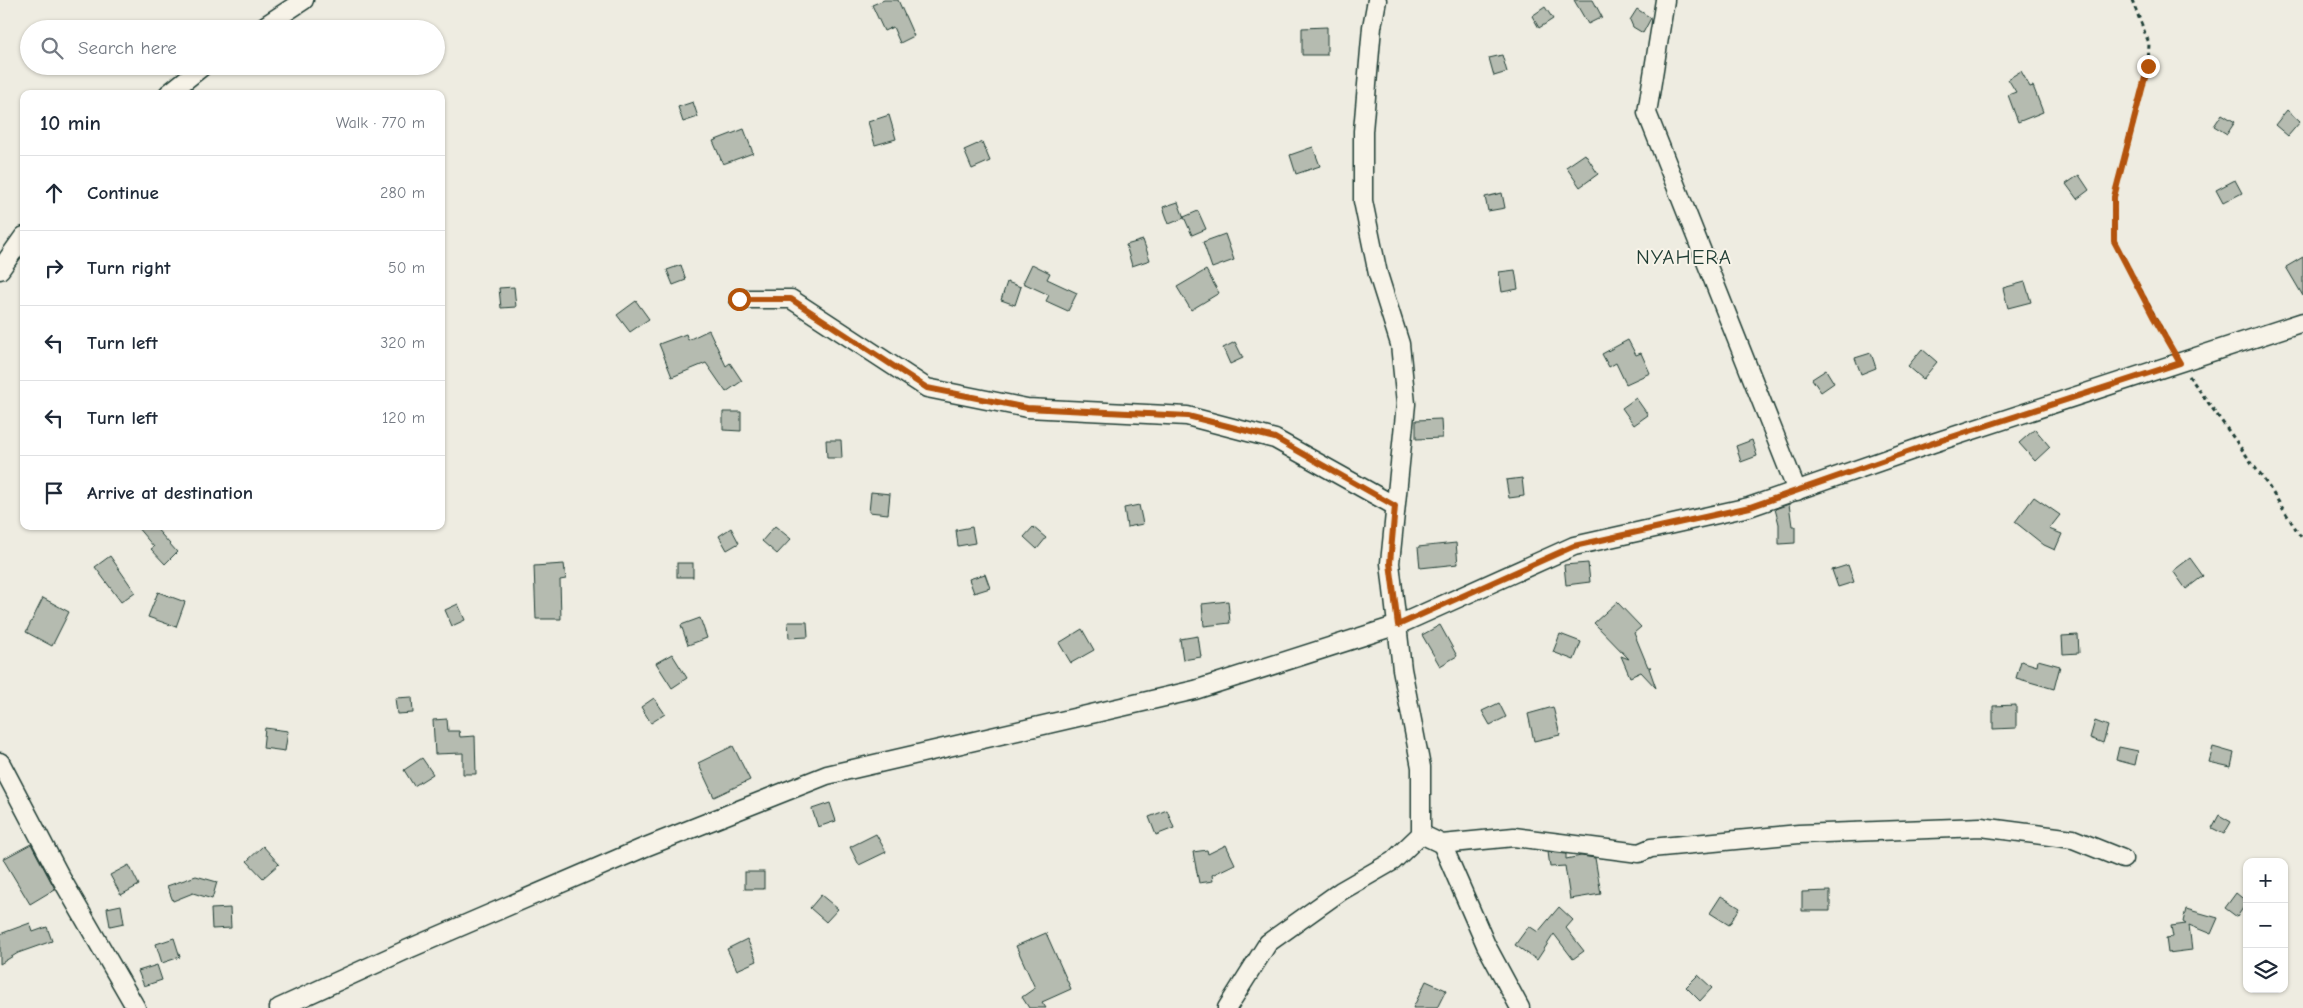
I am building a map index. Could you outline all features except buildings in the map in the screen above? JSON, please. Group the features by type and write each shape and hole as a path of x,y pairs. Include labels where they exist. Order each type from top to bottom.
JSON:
{"street":[{"path":"274,20 304,0"},
{"path":"1226,1008 1268,943 1341,892 1393,861 1421,834 1421,767 1402,669 1390,563 1406,404 1400,344 1378,274 1363,201 1363,131 1372,27 1377,0"},
{"path":"1665,0 1647,113 1797,491"},
{"path":"173,90 192,75"},
{"path":"0,270 20,242"},
{"path":"739,299 791,299 927,388 1027,408 1188,416 1275,438 1395,506"},
{"path":"279,1008 406,950 625,856 827,775 1195,690 1398,625 1574,546 1750,507 1933,443 2303,322"},
{"path":"0,762 61,878 136,1008"},
{"path":"1421,834 1442,844 1514,837 1639,853 1652,848 1798,834 1981,826 2073,839 2123,859"},
{"path":"1442,844 1486,945 1520,1008"}],"path":[{"path":"2132,0 2149,43 2148,58 2134,124 2114,197 2114,241 2180,363 2267,484 2303,540"}],"district":[{"name":"NYAHERA","path":"1684,257"}],"route":[{"path":"739,299 791,299 927,388 1027,408 1188,416 1275,438 1395,506 1390,563 1398,625 1574,546 1750,507 1933,443 2180,363 2114,241 2114,197 2148,66"}]}
